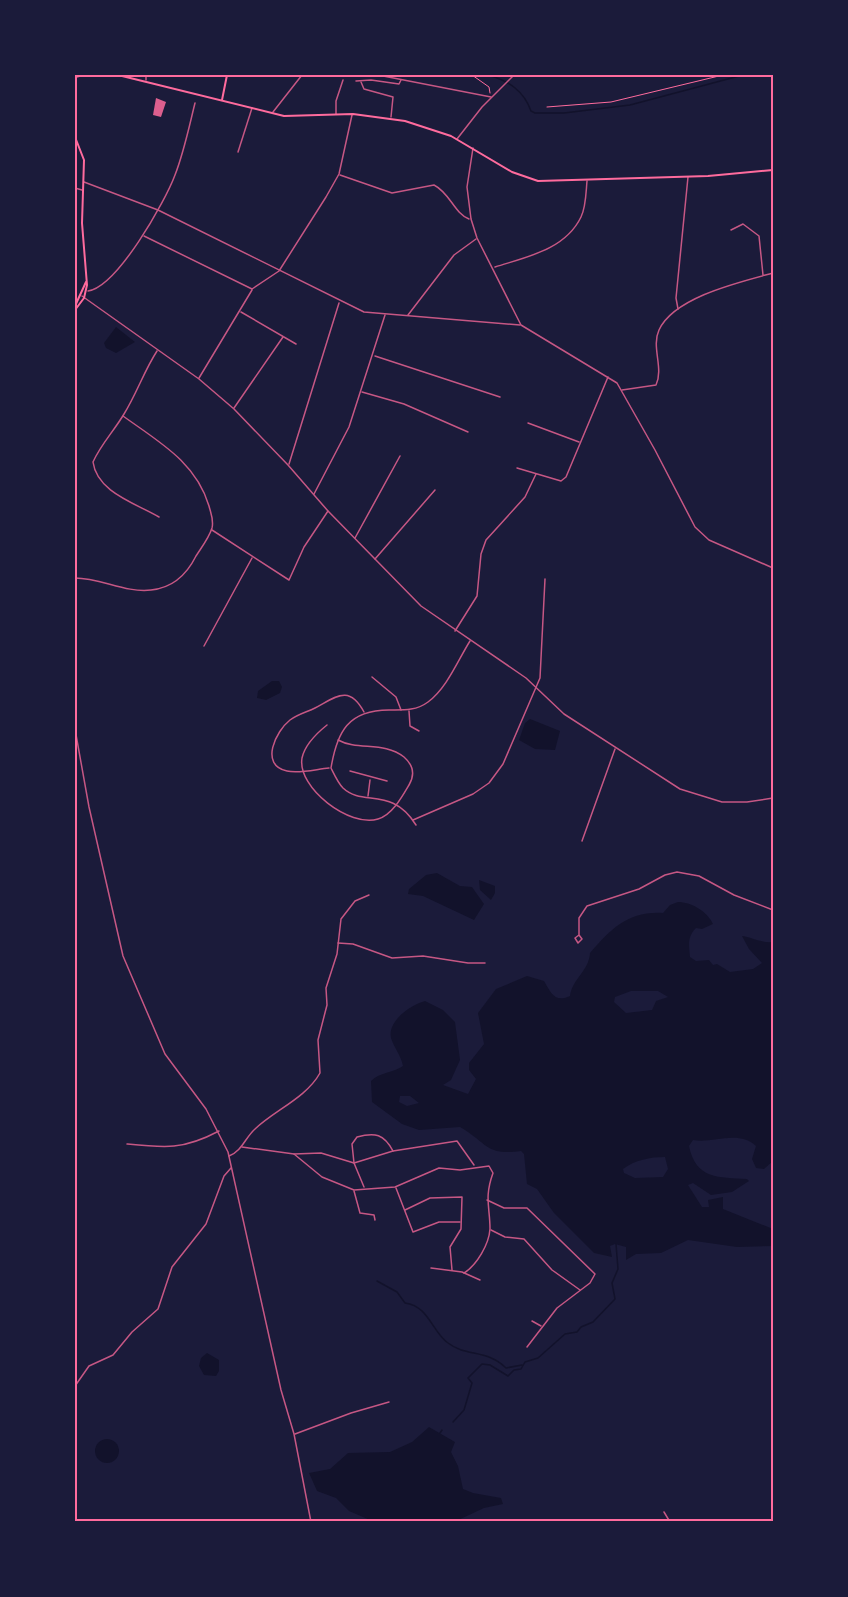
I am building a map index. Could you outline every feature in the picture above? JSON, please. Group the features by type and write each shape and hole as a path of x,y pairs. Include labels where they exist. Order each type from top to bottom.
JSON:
{"main road":[{"path":"75,76 84,75"},
{"path":"118,75 291,117 353,114 390,118 431,128 473,147 512,172 532,180 587,181 773,170"},
{"path":"222,100 227,75"},
{"path":"75,137 84,160 82,190 87,291 75,310"},
{"path":"75,306 83,297 86,282"}],"street":[{"path":"146,81 147,75"},
{"path":"272,113 302,75"},
{"path":"378,75 492,97"},
{"path":"457,139 514,75"},
{"path":"356,81 371,80 399,84 401,79"},
{"path":"336,115 336,102 343,80"},
{"path":"361,82 364,89 393,97 390,118"},
{"path":"87,291 102,284 122,264 143,236 158,210 175,176 195,103"},
{"path":"238,152 252,108"},
{"path":"199,379 252,289 279,271 339,174 353,114"},
{"path":"473,147 467,187 471,219 477,238 521,325"},
{"path":"339,174 392,193 434,186 446,194 462,216 471,219"},
{"path":"678,309 676,298 688,176"},
{"path":"82,181 158,210 364,312 521,325 609,376 622,390 694,528 709,540 773,568"},
{"path":"494,268 539,253 560,243 582,215 587,181"},
{"path":"75,188 82,190"},
{"path":"732,230 743,224 759,236 763,276"},
{"path":"143,236 252,289"},
{"path":"407,315 454,255 477,238"},
{"path":"622,390 656,386 659,370 656,340 659,330 678,309 710,292 773,273"},
{"path":"83,297 199,379 234,409 288,465 328,512 421,606 536,687 564,714 680,789 706,799 736,803 773,798"},
{"path":"288,465 340,302"},
{"path":"240,311 296,344"},
{"path":"314,495 349,427 374,356 385,314"},
{"path":"234,409 284,337"},
{"path":"157,351 143,372 136,392 123,416 99,449 93,462 98,480 106,487 159,517"},
{"path":"374,356 500,397"},
{"path":"517,468 561,481 566,477 609,376"},
{"path":"361,392 404,404 468,432"},
{"path":"75,578 95,579 135,591 168,586 180,578 191,566 212,530 213,518 208,501 201,481 191,468 123,416"},
{"path":"528,423 580,442"},
{"path":"354,539 400,456"},
{"path":"455,631 477,596 486,540 525,497 536,474"},
{"path":"375,559 435,490"},
{"path":"212,530 290,580 304,547 328,512"},
{"path":"204,646 252,557"},
{"path":"413,820 458,802 492,779 508,756 519,721 540,678 545,579"},
{"path":"416,825 389,799 368,797 344,789 331,768 337,739 349,723 365,713 409,710 428,702 440,690 470,641"},
{"path":"372,677 396,697 401,710"},
{"path":"331,768 288,771 272,760 271,749 277,735 288,721 337,695 345,694 360,704 365,713"},
{"path":"409,710 410,726 419,731"},
{"path":"327,725 306,748 302,770 310,788 344,813 357,819 369,821 380,819 396,804 410,783 413,772 404,757 374,745 350,745 337,739"},
{"path":"75,729 89,807 123,956 165,1054 195,1092 219,1131 229,1156 281,1390 294,1434 311,1522"},
{"path":"582,841 615,749"},
{"path":"350,771 387,781"},
{"path":"368,797 370,778"},
{"path":"579,935 579,918 587,906 594,901 639,889 665,875 677,872 699,876 773,910"},
{"path":"229,1156 241,1147 252,1131 305,1091 320,1074 318,1041 327,1005 326,988 341,919 355,901 369,895"},
{"path":"337,943 352,944 392,958 423,956 485,963"},
{"path":"127,1144 174,1147 219,1131"},
{"path":"365,1188 354,1163 352,1144 357,1137 368,1134 385,1137 393,1151"},
{"path":"241,1147 294,1154 321,1153 354,1163 393,1151 457,1141 475,1166"},
{"path":"294,1154 322,1177 354,1191 365,1188 395,1187 439,1168 460,1170 484,1165 492,1169 487,1199 490,1230 477,1262 464,1273"},
{"path":"75,1386 89,1366 113,1354 132,1332 158,1309 170,1271 206,1224 224,1176 231,1168"},
{"path":"395,1187 413,1232 439,1222 461,1222"},
{"path":"354,1191 357,1209 360,1213 374,1215 375,1220"},
{"path":"405,1210 430,1198 462,1197 459,1235 450,1247 452,1270"},
{"path":"487,1199 504,1208 527,1208 572,1253 593,1270 594,1280 557,1308 527,1347"},
{"path":"490,1230 505,1237 524,1239 552,1270 581,1291"},
{"path":"431,1268 452,1270 480,1280"},
{"path":"532,1321 542,1327"},
{"path":"294,1434 389,1402"},
{"path":"664,1512 670,1522"}],"path":[{"path":"472,75 480,78 491,92"},
{"path":"547,107 611,102 723,75"}],"shaded area":[{"path":"116,327 135,342 116,353 106,348 104,343"},
{"path":"272,681 279,681 282,687 280,693 266,700 257,698 258,691"},
{"path":"530,719 560,731 555,750 535,749 519,740 525,723"},
{"path":"437,873 460,886 472,887 484,904 474,920 423,896 408,894 409,889 426,875"},
{"path":"479,880 495,886 495,893 491,900 480,890"},
{"path":"683,902 693,906 703,911 713,924 702,929 696,928 691,935 690,957 696,961 709,960 713,965 717,964 730,972 753,969 762,963 749,949 742,936 773,942 773,1161 764,1169 756,1168 752,1159 756,1146 741,1138 693,1140 689,1146 692,1157 703,1171 718,1177 749,1181 732,1192 711,1195 693,1183 688,1185 702,1207 709,1207 708,1200 723,1197 723,1209 773,1229 773,1246 737,1247 688,1240 661,1253 636,1254 626,1260 626,1247 615,1244 610,1246 612,1257 594,1253 554,1213 537,1189 527,1184 524,1154 521,1151 493,1150 460,1127 419,1130 402,1124 372,1102 371,1081 403,1066 391,1038 393,1025 407,1010 425,1001 443,1010 455,1022 460,1060 451,1080 443,1085 468,1094 476,1079 469,1070 469,1063 484,1044 478,1013 496,989 527,976 544,981 554,996 565,998 570,996 571,990 587,965 590,953 605,936 630,918 663,913 670,905","holes":["631,991 658,991 668,997 656,1001 652,1010 626,1013 614,1002 615,997","400,1096 410,1096 419,1103 407,1106 399,1102","665,1157 668,1169 663,1177 635,1178 624,1173 623,1169 633,1163"]},
{"path":"207,1353 219,1360 219,1371 216,1376 204,1375 199,1366 201,1358"},
{"path":"429,1427 455,1442 451,1452 458,1466 463,1489 501,1498 503,1504 484,1508 454,1522 391,1522 370,1520 349,1511 336,1498 317,1491 309,1473 330,1469 348,1453 390,1452 412,1442"},
{"path":"107,1439 115,1443 119,1451 115,1459 107,1463 99,1459 95,1451 99,1443"}],"building":[{"path":"156,98 166,102 161,117 153,115"}],"waterway":[{"path":"488,75 503,80 520,92 531,111 535,113 564,113 630,105 743,75"},
{"path":"453,1422 464,1410 472,1383 468,1378 482,1364 490,1365 508,1376 514,1370 521,1369 525,1362 538,1358 565,1334 577,1332 581,1327 593,1322 615,1299 612,1283 618,1269 616,1244"},
{"path":"377,1281 397,1292 405,1303 420,1309 448,1343 462,1350 491,1358 506,1368 522,1365"}]}
